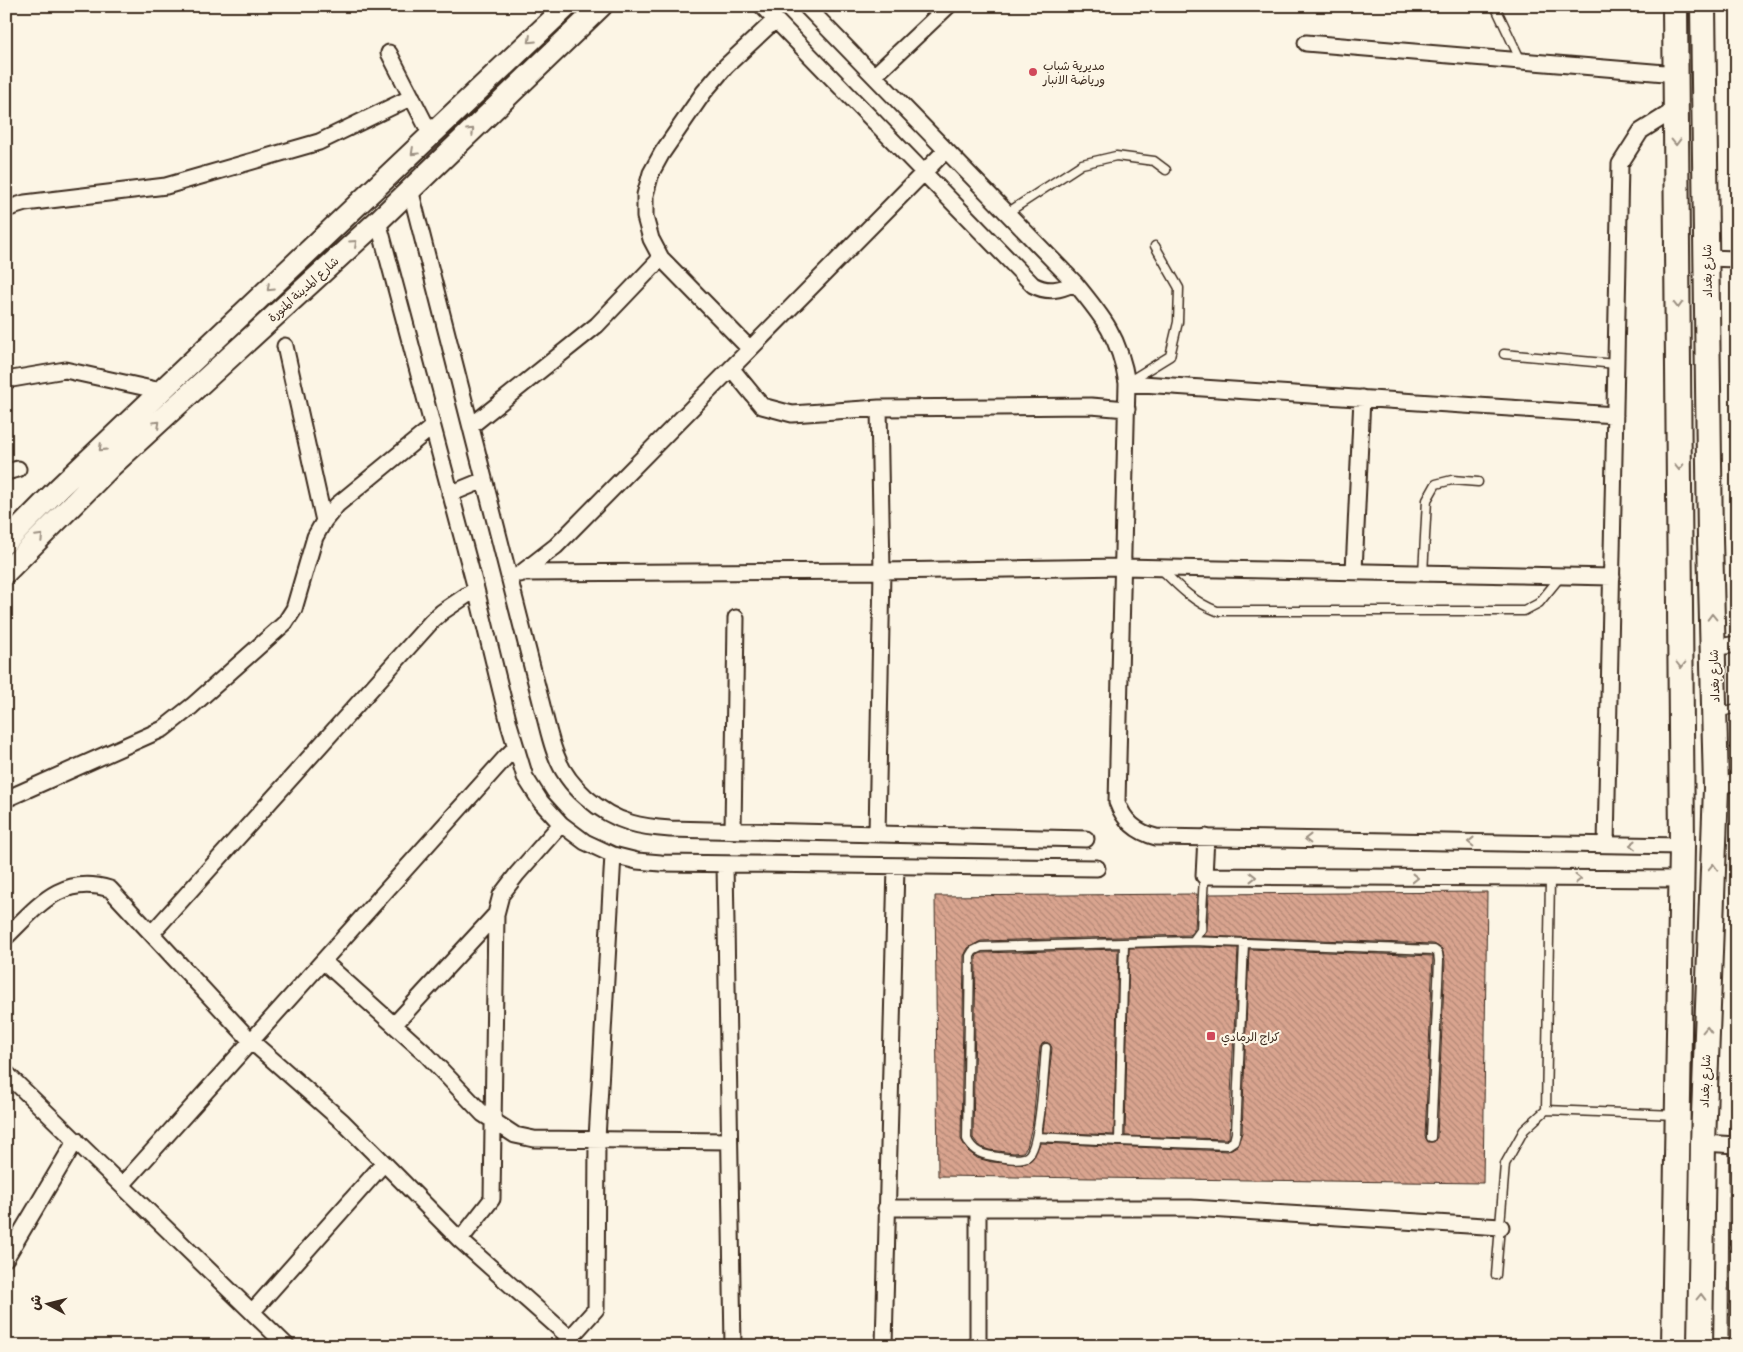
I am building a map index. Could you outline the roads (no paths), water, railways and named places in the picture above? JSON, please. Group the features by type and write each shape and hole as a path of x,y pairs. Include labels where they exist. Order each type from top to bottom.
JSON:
{"main road":[{"name":"شارع المدينة المنورة","path":"6,542 59,488 567,6"},
{"name":"شارع المدينة المنورة","path":"6,572 112,465 378,221 601,6"},
{"path":"1674,1346 1682,846 1675,6"},
{"name":"شارع بغداد","path":"1700,1346 1703,1144 1727,785 1726,711 1713,648 1703,6"},
{"path":"299,260 313,280"},
{"path":"1680,539 1710,538"},
{"path":"1677,1189 1703,1189"}],"street":[{"path":"762,6 1033,285 1040,289 1055,290 1075,283"},
{"path":"806,6 1075,283 1108,325 1117,342 1124,364 1127,383 1117,802 1120,811 1130,825 1146,834 1156,836 1682,846"},
{"path":"874,76 948,6"},
{"path":"750,349 662,258 651,239 645,217 645,195 651,173 704,92 726,66 775,20"},
{"path":"1306,43 1676,74"},
{"path":"389,53 431,135"},
{"path":"6,208 25,203 166,186 319,142 412,97"},
{"path":"1606,845 1620,164 1641,131 1676,109"},
{"path":"515,577 556,546 946,150"},
{"path":"410,189 484,480 515,577 549,733 556,757 569,779 585,797 606,812 629,823 649,828 670,830 1086,839"},
{"path":"378,221 476,589 515,748 525,777 541,802 560,824 585,842 613,855 653,863 1097,868"},
{"path":"471,426 597,325 662,258"},
{"path":"1706,258 1737,259"},
{"path":"285,346 324,521"},
{"path":"731,368 762,406 792,414 879,408 1091,406 1127,409"},
{"path":"6,380 65,370 161,391"},
{"path":"1127,383 1615,415"},
{"path":"1354,571 1362,398"},
{"path":"877,834 882,571 879,408"},
{"path":"6,799 163,729 192,706 284,623 294,609 315,537 324,521 337,505 432,427"},
{"path":"450,494 484,480"},
{"path":"515,577 1123,567 1612,577"},
{"path":"152,933 432,621 476,589"},
{"path":"733,831 736,618"},
{"path":"1713,648 1737,644"},
{"path":"122,1185 515,748"},
{"path":"460,1240 492,1199 496,914 501,895 560,824"},
{"path":"1206,837 1204,876 1681,879"},
{"path":"6,936 55,892 88,884 110,889 251,1041 343,1122 460,1240 566,1342 596,1309 597,1140 613,855"},
{"path":"725,864 733,1346"},
{"path":"884,1346 896,866"},
{"path":"394,1025 496,914"},
{"path":"323,961 425,1053 483,1114 515,1134 534,1139 729,1141"},
{"path":"6,1072 287,1346"},
{"path":"6,1258 76,1140"},
{"path":"1703,1144 1736,1145"},
{"path":"252,1312 384,1163"},
{"path":"886,1208 1191,1208 1501,1227"},
{"path":"978,1208 978,1346"}],"lane":[{"path":"1495,6 1521,61"},
{"path":"1007,213 1082,164 1116,156 1154,161 1166,170"},
{"path":"1127,383 1170,356 1178,322 1179,288 1155,246"},
{"path":"1504,354 1616,364"},
{"path":"1423,574 1427,500 1436,484 1452,480 1478,482"},
{"path":"1158,567 1190,598 1217,611 1524,611 1539,603 1562,576"},
{"path":"1193,941 1201,930 1204,876"},
{"path":"1546,1110 1550,879"},
{"path":"1046,1048 1037,1137 1030,1156 1025,1158 1007,1158 977,1152 970,1146 967,1139 970,956 973,951 981,947 1193,941 1434,950 1438,953 1439,961 1431,1137"},
{"path":"1119,1141 1124,943"},
{"path":"1037,1137 1228,1146 1234,1141 1236,1133 1244,943"},
{"path":"1733,1346 1737,1091"},
{"path":"1496,1275 1506,1164 1524,1130 1546,1110 1677,1115"}],"place":[{"name":"مديرية شباب ورياضة الانبار","path":"1033,72"},
{"name":"كراج الرمادي","path":"1211,1036"}]}
